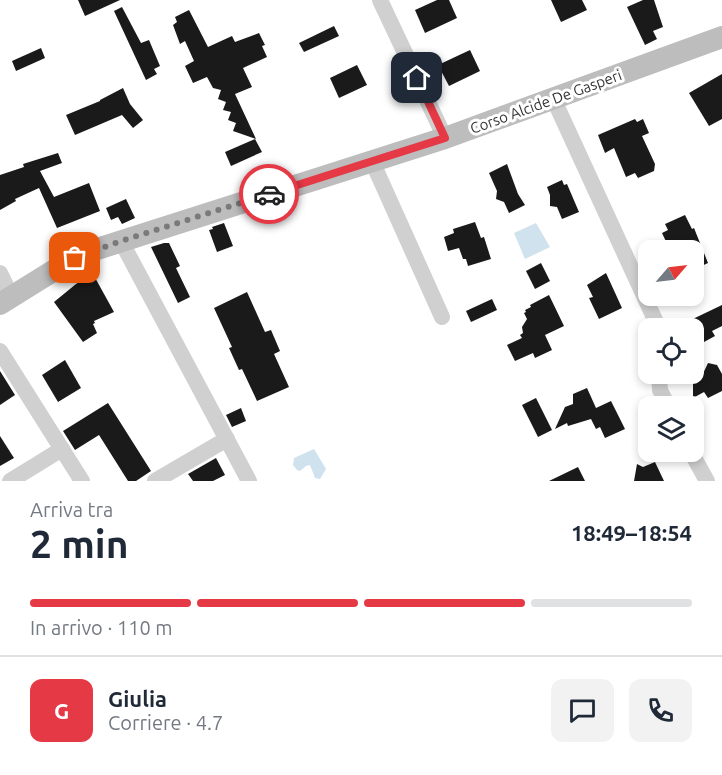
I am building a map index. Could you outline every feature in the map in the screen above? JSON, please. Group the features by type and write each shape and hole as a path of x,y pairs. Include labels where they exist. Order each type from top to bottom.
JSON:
{"street":[{"path":"380,0 445,138"},
{"name":"Corso Alcide De Gasperi","path":"6,300 75,258 121,241 445,138 722,37"},
{"path":"554,100 654,318"},
{"path":"372,161 442,317"},
{"path":"121,241 249,481"},
{"path":"0,273 6,300"},
{"path":"0,351 82,481"},
{"path":"155,481 227,439"},
{"path":"10,481 62,449"},
{"path":"696,462 706,481"}],"water":[{"path":"536,223 550,247 525,259 514,233"},
{"path":"314,449 326,469 320,479 315,478 310,465 300,471 293,465 294,458"}],"building":[{"path":"78,0 120,0 85,16"},
{"path":"437,0 449,0 457,18 425,33 415,10"},
{"path":"551,0 582,0 587,10 561,22"},
{"path":"643,0 654,0 663,27 653,31 657,39 645,45 627,7"},
{"path":"122,7 141,43 149,40 160,66 154,69 157,74 146,80 114,11"},
{"path":"189,10 208,47 232,36 235,42 259,33 265,45 262,46 267,57 243,68 252,87 235,94 256,139 233,131 236,123 228,120 231,112 223,110 226,102 218,99 221,90 213,88 207,77 193,83 185,66 194,61 185,41 180,44 173,25 177,22 175,17"},
{"path":"334,26 339,36 304,52 299,43"},
{"path":"41,48 45,58 16,71 12,61"},
{"path":"470,50 480,71 449,86 438,65"},
{"path":"357,65 367,85 339,98 330,78"},
{"path":"722,74 722,119 709,126 689,93"},
{"path":"123,88 130,104 143,120 133,128 122,115 75,135 66,115 100,101"},
{"path":"635,119 637,122 643,119 649,133 642,136 655,164 654,171 638,178 635,173 626,177 614,148 605,153 598,135"},
{"path":"255,139 262,152 231,166 225,152"},
{"path":"58,153 62,163 40,171 54,197 89,183 100,211 57,228 39,188 15,199 16,201 0,210 0,175 24,167 23,164"},
{"path":"507,164 518,194 525,205 509,213 504,202 496,199 497,191 489,173"},
{"path":"562,180 564,185 567,184 579,212 562,219 557,207 550,206 547,187"},
{"path":"126,199 135,218 122,224 118,217 111,220 106,208"},
{"path":"685,215 699,240 665,240 662,233 668,230 665,224"},
{"path":"475,222 481,238 484,237 491,259 468,266 459,248 448,251 444,237 454,233 453,229"},
{"path":"224,223 233,246 217,252 209,230"},
{"path":"169,243 180,266 176,268 190,297 178,303 151,247"},
{"path":"704,253 708,263 704,265"},
{"path":"541,263 550,281 535,289 526,271"},
{"path":"606,273 622,308 599,319 589,298 593,297 587,285"},
{"path":"93,274 114,312 94,321 97,333 83,342 54,302"},
{"path":"247,292 265,332 271,330 280,351 274,354 289,387 257,401 242,369 239,370 229,348 232,347 214,308"},
{"path":"549,295 564,326 545,335 552,350 535,358 533,353 515,361 507,345 522,338 520,335 523,333 522,327 527,319 525,310"},
{"path":"492,299 497,310 471,322 466,311"},
{"path":"722,305 722,326 712,331 715,336 704,342 704,318 695,318"},
{"path":"65,360 81,388 58,402 42,375"},
{"path":"708,363 717,365 722,374 722,391 708,398 704,392 693,396 693,384 704,384 704,372"},
{"path":"0,371 15,395 0,405"},
{"path":"587,388 596,408 611,401 625,429 605,438 600,427 596,429 591,419 568,426 567,423 555,429 565,407 573,404 573,394"},
{"path":"536,398 552,430 538,437 522,405"},
{"path":"108,403 151,471 136,481 128,481 99,435 75,450 63,431"},
{"path":"241,408 246,421 232,427 226,415"},
{"path":"0,436 14,458 0,466"},
{"path":"216,458 225,475 213,481 193,481 188,474"},
{"path":"655,462 664,481 634,481 637,464 643,467"},
{"path":"578,467 585,481 549,481"}],"way so far":[{"path":"75,258 269,194"}],"route":[{"path":"269,194 445,138 417,78"}]}
